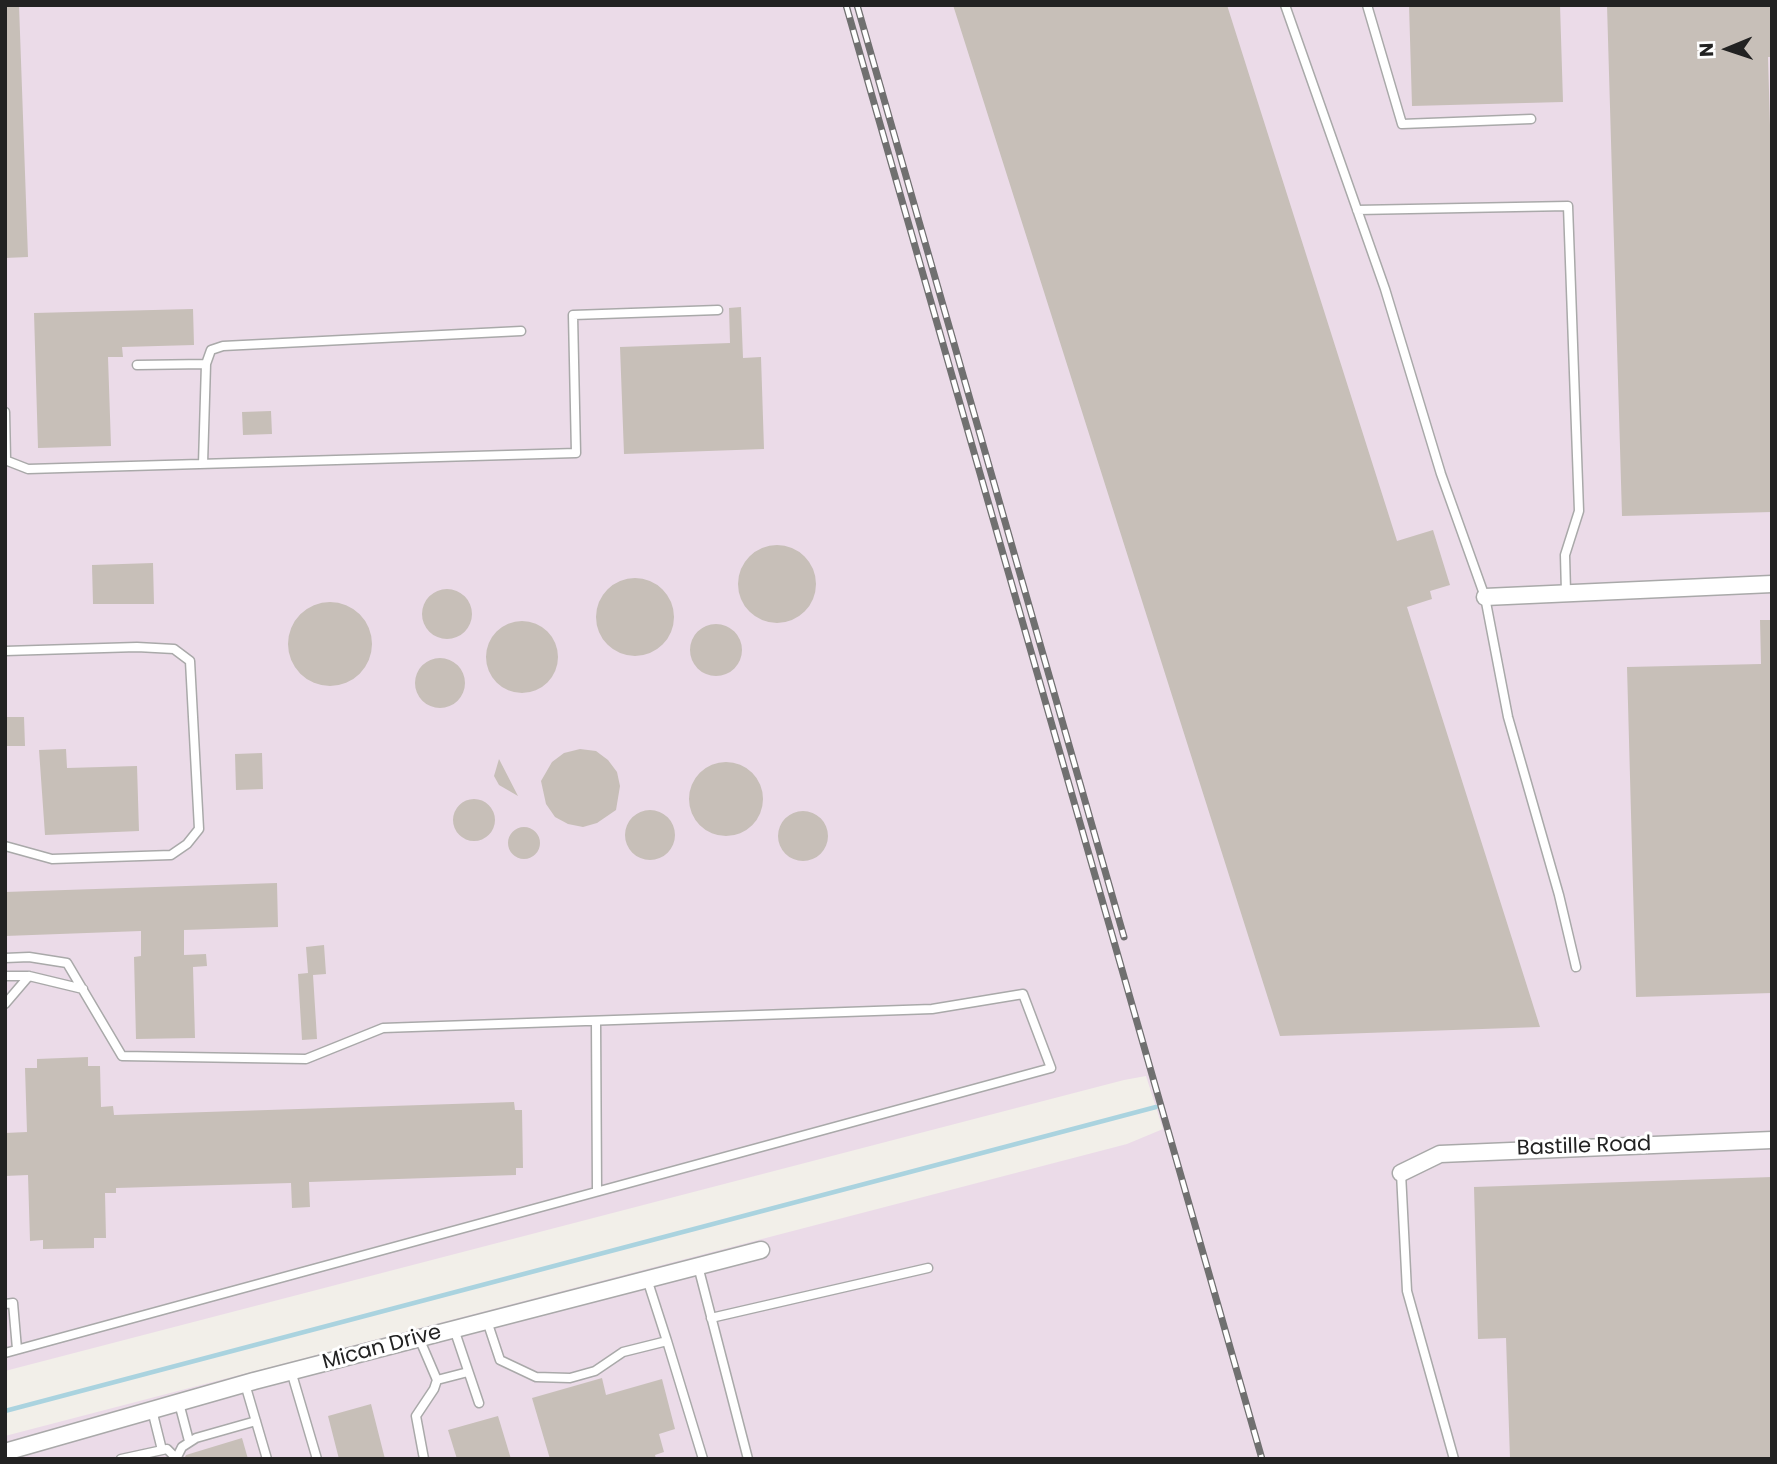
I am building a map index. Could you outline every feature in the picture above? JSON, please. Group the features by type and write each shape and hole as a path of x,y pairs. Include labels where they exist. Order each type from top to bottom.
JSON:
{"street":[{"path":"1485,597 1772,584"},
{"name":"Bastille Road","path":"1401,1174 1440,1154 1772,1140"},
{"name":"Mican Drive","path":"5,1452 291,1371 761,1250"}],"lane":[{"path":"1285,5 1385,289 1441,474 1485,597 1508,717 1559,895 1576,967"},
{"path":"1367,5 1402,124 1531,120"},
{"path":"1357,210 1568,206 1579,511 1565,555 1566,592"},
{"path":"5,412 6,460 28,469 576,453 573,315 718,310"},
{"path":"203,464 206,363 211,350 223,346 521,331"},
{"path":"137,365 206,363"},
{"path":"5,651 137,647 174,649 190,662 199,829 187,844 172,855 52,859 5,846"},
{"path":"5,958 29,957 67,964 122,1056 306,1059 383,1028 932,1010 1023,994 1051,1068 5,1353"},
{"path":"5,976 29,976 83,989"},
{"path":"5,1004 29,976"},
{"path":"596,1021 597,1191"},
{"path":"1401,1174 1407,1291 1454,1459"},
{"path":"698,1266 748,1459"},
{"path":"711,1318 928,1268"},
{"path":"647,1279 703,1459"},
{"path":"5,1304 13,1303 17,1349"},
{"path":"487,1321 500,1360 536,1377 570,1378 595,1371 623,1352 667,1340"},
{"path":"454,1329 479,1404"},
{"path":"419,1338 437,1380 416,1416 424,1459"},
{"path":"291,1371 317,1459"},
{"path":"437,1380 468,1372"},
{"path":"245,1384 267,1459"},
{"path":"179,1403 189,1441"},
{"path":"152,1410 162,1450"},
{"path":"121,1459 167,1448 176,1459 189,1441 256,1421"}],"shaded area":[{"path":"5,5 1772,5 1772,1459 5,1459 5,1436 1127,1144 1163,1129 1146,1076 1124,1080 5,1371"}],"building":[{"path":"5,5 19,5 28,257 5,258"},
{"path":"953,5 1227,5 1397,541 1433,530 1450,585 1430,591 1432,599 1407,607 1540,1027 1280,1036"},
{"path":"1409,5 1560,5 1563,102 1412,106"},
{"path":"1607,5 1772,5 1772,57 1768,57 1772,194 1772,512 1622,516"},
{"path":"741,307 743,358 761,357 764,449 624,454 620,347 730,343 729,308"},
{"path":"193,309 194,345 122,347 123,357 108,357 111,446 38,448 34,313"},
{"path":"271,411 272,434 243,435 242,412"},
{"path":"777,545 792,548 809,562 816,584 813,599 799,616 777,623 762,620 745,606 738,584 741,569 755,552"},
{"path":"153,563 154,604 93,604 92,565"},
{"path":"627,578 643,578 657,584 668,595 674,609 674,625 668,639 657,650 643,656 627,656 613,650 602,639 596,625 596,609 602,595 613,584"},
{"path":"447,589 464,597 472,614 464,631 447,639 430,631 422,614 430,597"},
{"path":"322,602 338,602 354,609 365,620 372,636 369,660 360,674 338,686 322,686 306,679 295,668 288,652 288,636 295,620 306,609"},
{"path":"1760,620 1772,620 1772,993 1636,997 1627,667 1761,664"},
{"path":"522,621 542,627 552,637 558,657 552,677 542,687 522,693 502,687 492,677 486,657 492,637 502,627"},
{"path":"716,624 726,626 734,632 740,640 740,660 734,668 726,674 716,676 706,674 698,668 692,660 690,650 692,640 698,632 706,626"},
{"path":"440,658 458,665 465,683 458,701 440,708 422,701 415,683 422,665"},
{"path":"5,717 24,717 25,746 5,746"},
{"path":"66,749 67,768 137,766 139,831 45,835 39,750"},
{"path":"580,749 596,751 608,760 617,772 620,786 616,810 597,823 583,827 568,824 555,817 546,804 541,781 552,762 564,753"},
{"path":"262,753 263,789 236,790 235,754"},
{"path":"499,759 518,796 499,785 494,776"},
{"path":"726,762 747,768 757,778 763,799 757,820 747,830 726,836 705,830 695,820 689,799 695,778 705,768"},
{"path":"474,799 489,805 495,820 489,835 474,841 459,835 453,820 459,805"},
{"path":"650,810 668,817 675,835 668,853 650,860 632,853 625,835 632,817"},
{"path":"803,811 821,818 828,836 821,854 803,861 785,854 778,836 785,818"},
{"path":"524,827 535,832 540,843 535,854 524,859 513,854 508,843 513,832"},
{"path":"277,883 278,927 184,930 184,955 206,954 207,966 193,967 195,1038 136,1039 134,957 141,956 141,931 5,936 5,892"},
{"path":"324,945 326,974 313,975 317,1039 302,1040 298,974 308,973 306,947"},
{"path":"88,1057 88,1066 100,1066 101,1107 113,1106 114,1115 514,1102 515,1110 522,1110 523,1168 516,1168 516,1175 309,1182 310,1207 292,1208 291,1183 116,1188 116,1193 105,1193 106,1238 94,1238 94,1248 43,1249 43,1240 30,1241 28,1175 5,1176 5,1133 27,1132 25,1068 37,1068 37,1059"},
{"path":"1772,1177 1772,1459 1510,1459 1506,1338 1478,1339 1474,1187"},
{"path":"602,1378 606,1395 662,1379 675,1429 659,1434 664,1452 655,1455 656,1459 550,1459 532,1398"},
{"path":"371,1404 385,1459 339,1459 328,1416"},
{"path":"498,1416 511,1459 457,1459 448,1430"},
{"path":"242,1438 248,1459 184,1459 186,1455"}],"waterway":[{"path":"5,1411 1156,1107"}],"railway":[{"path":"846,5 1262,1459"},
{"path":"857,5 1124,937"}]}
